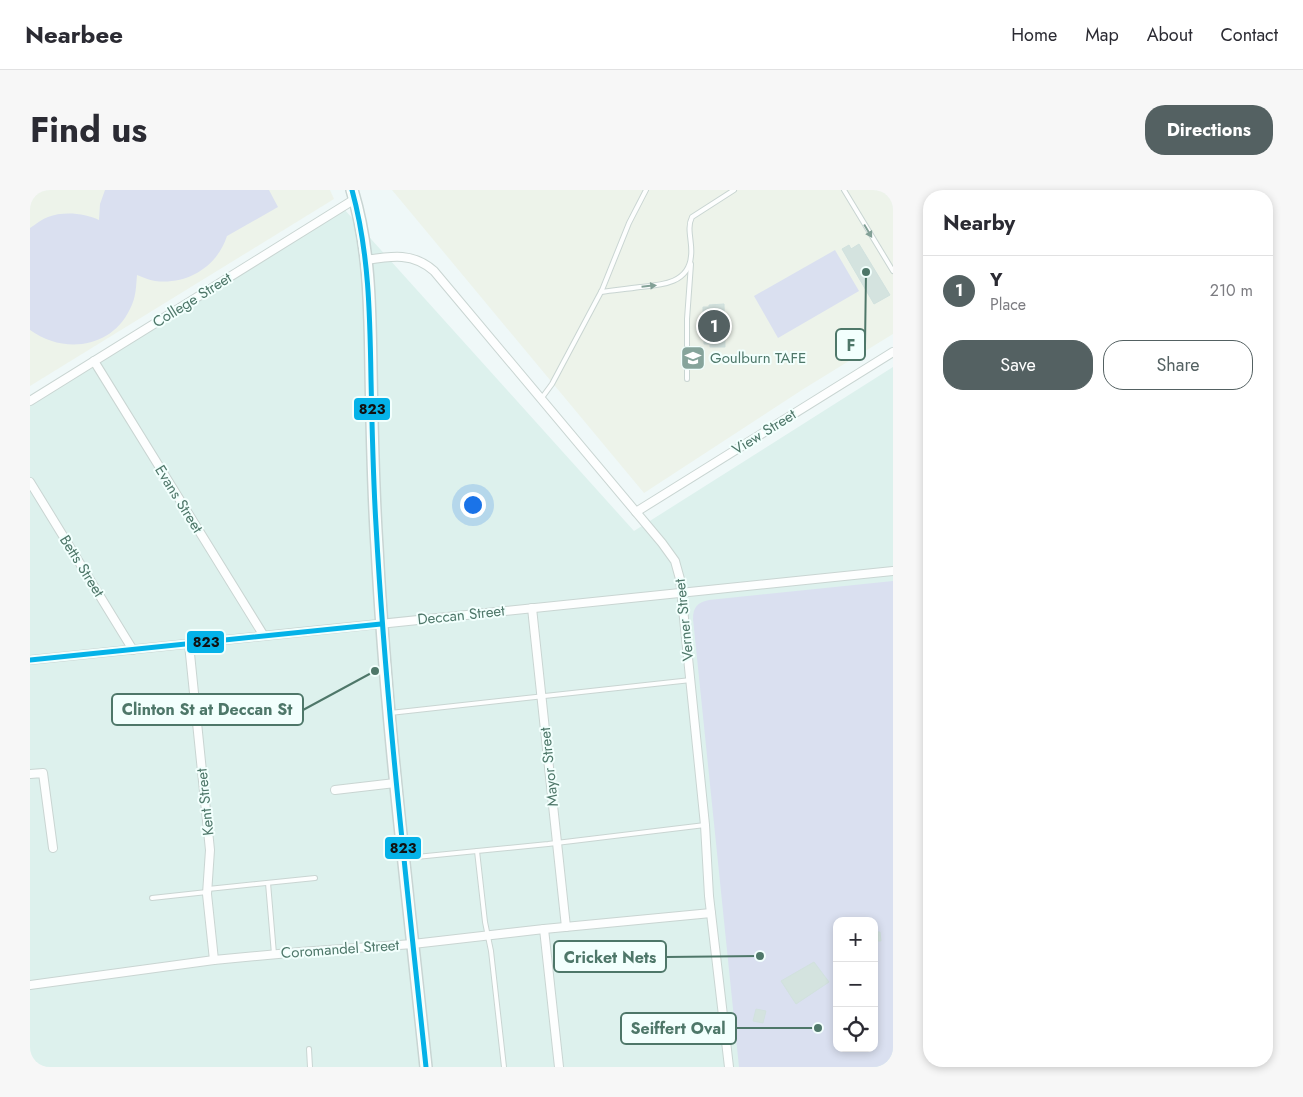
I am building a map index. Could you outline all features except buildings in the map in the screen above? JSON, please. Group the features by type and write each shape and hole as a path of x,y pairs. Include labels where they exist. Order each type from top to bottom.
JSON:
{"street":[{"path":"353,195 366,260 370,306 376,535 381,624 395,783 426,1067"},
{"name":"College Street","path":"30,401 353,195"},
{"name":"Verner Street","path":"366,260 405,256 427,265 441,279 675,561 679,573 691,680 711,913 729,1067"},
{"name":"View Street","path":"636,512 893,352"},
{"name":"Evans Street","path":"94,361 264,636"},
{"name":"Betts Street","path":"30,482 133,650"},
{"name":"Deccan Street","path":"30,660 893,571"},
{"name":"Mayor Street","path":"532,608 566,927"},
{"name":"Kent Street","path":"189,644 210,850 207,890 214,960"},
{"path":"30,774 43,773 53,848"},
{"path":"335,790 395,783"},
{"name":"Coromandel Street","path":"30,986 214,960 413,944 711,913"},
{"path":"544,929 559,1067"}],"lane":[{"path":"541,399 552,384 601,292 610,274 629,223 646,190"},
{"path":"687,379 687,319 691,257 690,226 692,217 728,191 734,190"},
{"path":"844,190 893,271"},
{"path":"601,292 674,282 684,274 691,257"},
{"path":"389,713 691,680"},
{"path":"404,858 704,825"},
{"path":"477,851 485,922 492,951 504,1067"},
{"path":"152,898 315,878"},
{"path":"268,883 274,954"},
{"path":"309,1049 310,1067"}],"shaded area":[{"path":"30,190 330,190 334,199 30,386"},
{"path":"105,190 269,190 278,207 227,236 216,257 199,272 189,277 178,280 153,281 137,275 135,297 130,309 122,322 111,333 99,340 85,344 71,344 43,338 30,330 30,228 46,218 67,213 81,214 99,220 100,204"},
{"name":"Goulburn TAFE","path":"392,190 893,190 893,334 805,388 644,493"},
{"path":"344,209 634,531 893,367 893,1067 30,1067 30,397"},
{"path":"835,250 859,291 778,338 754,296"},
{"path":"893,581 893,1067 739,1067 693,619 694,611 702,602"}],"transit line":[{"name":"823","path":"352,190 358,213 368,284 374,488 385,661 426,1067"},
{"name":"823","path":"30,660 381,624"}],"place":[{"name":"F","path":"866,272"},
{"name":"Y","path":"714,326"},
{"name":"Goulburn TAFE","path":"693,358"},
{"name":"Clinton St at Deccan St","path":"375,671"},
{"name":"Cricket Nets","path":"760,956"},
{"name":"Seiffert Oval","path":"818,1028"}]}
